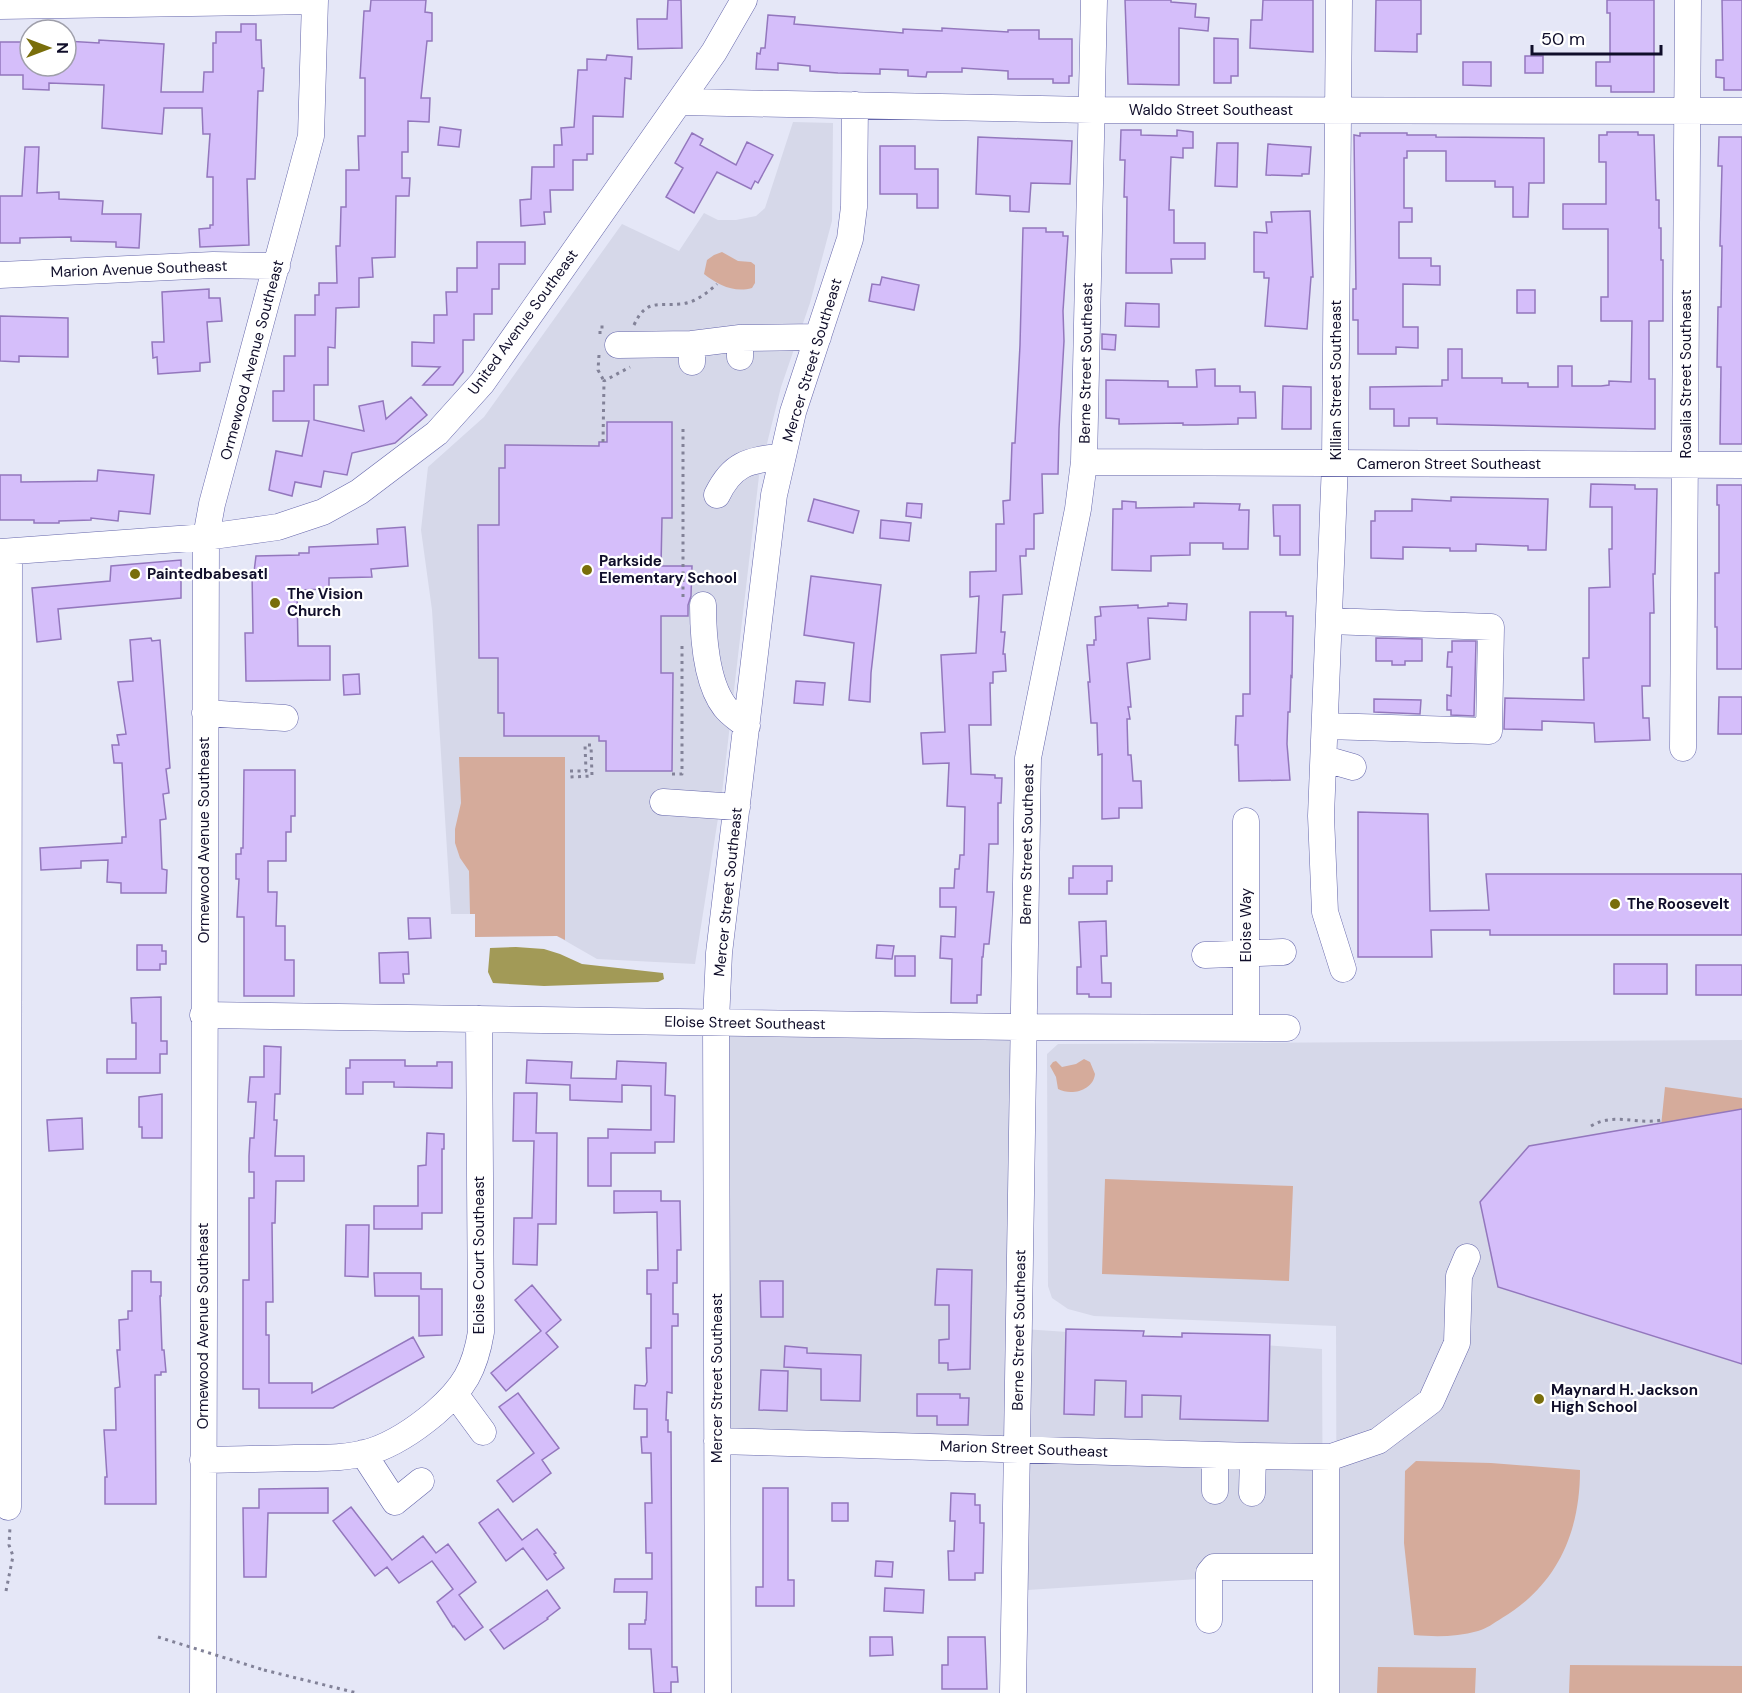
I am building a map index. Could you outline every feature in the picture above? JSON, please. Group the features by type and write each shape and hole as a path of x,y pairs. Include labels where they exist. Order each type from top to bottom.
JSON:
{"street":[{"name":"United Avenue Southeast","path":"9,552 206,537 278,527 323,512 360,492 437,433 482,383 680,102 714,52 744,0"},
{"name":"Berne Street Southeast","path":"1013,1693 1028,758 1078,509 1084,462 1094,0"},
{"name":"Killian Street Southeast","path":"1339,0 1335,463 1321,816 1325,912 1343,969"},
{"name":"Rosalia Street Southeast","path":"1683,748 1688,0"},
{"path":"0,6 315,1"},
{"name":"Ormewood Avenue Southeast","path":"202,1693 206,537 212,504 278,266 311,136 315,1"},
{"name":"Waldo Street Southeast","path":"680,102 1092,110 1742,111"},
{"name":"Mercer Street Southeast","path":"718,1693 716,1022 719,953 774,495 794,407 850,239 854,207 855,105"},
{"name":"Marion Avenue Southeast","path":"0,275 213,265 278,266"},
{"path":"618,345 651,345 692,353 818,337"},
{"path":"717,495 724,481 741,465 783,456"},
{"name":"Cameron Street Southeast","path":"1084,462 1742,465"},
{"path":"9,552 18,647"},
{"path":"8,1507 9,552"},
{"path":"703,605 703,629 716,692 725,707 747,726"},
{"path":"1326,726 1489,730 1491,627 1330,621"},
{"path":"205,713 285,718"},
{"path":"1325,759 1353,767"},
{"path":"663,802 737,807"},
{"name":"Eloise Way","path":"1246,821 1246,1028"},
{"path":"1205,955 1283,952"},
{"name":"Eloise Street Southeast","path":"203,1015 1023,1027 1287,1028"},
{"name":"Eloise Court Southeast","path":"202,1460 336,1457 363,1453 395,1441 417,1428 455,1394 465,1381 477,1356 481,1332 479,1019"},
{"name":"Marion Street Southeast","path":"717,1441 1328,1457 1378,1441 1431,1401 1457,1343 1459,1276 1467,1257"},
{"path":"455,1394 483,1432"},
{"path":"363,1453 395,1502 421,1481"},
{"path":"1215,1455 1215,1491"},
{"path":"1252,1493 1253,1456"},
{"path":"1326,1693 1328,1457"},
{"path":"1209,1620 1209,1573 1214,1567 1326,1567"}],"path":[{"path":"603,442 604,381 640,362 651,345"},
{"path":"570,771 586,771 585,745 591,745 592,776 570,777"},
{"path":"1591,1126 1600,1120 1617,1118 1649,1122 1661,1120"},
{"path":"6,1591 13,1556 9,1545 8,1507"},
{"path":"158,1637 264,1670 357,1693"}],"shaded area":[{"name":"Parkside Elementary School","path":"793,122 833,123 832,221 810,303 781,387 759,476 722,793 695,964 597,959 557,936 475,937 475,914 451,914 432,610 421,530 428,467 484,417 622,224 679,251 704,213 718,220 736,220 756,216 765,208"},
{"path":"722,252 738,261 751,262 755,265 755,283 752,288 726,287 704,274 707,260"},
{"path":"459,757 565,757 565,940 557,936 475,937 475,914 470,914 469,871 460,858 455,843 455,829 461,803"},
{"path":"490,948 544,949 582,964 663,973 664,979 658,982 544,986 493,983 488,972"},
{"path":"714,1023 1023,1032 1023,1329 1322,1349 1323,1571 1014,1591 1023,1455 715,1437"},
{"name":"Maynard H. Jackson High School","path":"1742,1040 1742,1693 1337,1693 1336,1326 1094,1316 1068,1309 1052,1298 1048,1286 1047,1054 1058,1044"},
{"path":"1084,1059 1090,1062 1095,1074 1090,1084 1075,1092 1058,1089 1056,1077 1050,1066 1053,1062 1056,1061 1062,1067 1076,1064"},
{"path":"1665,1087 1742,1098 1742,1128 1658,1156"},
{"path":"1105,1179 1293,1186 1289,1281 1102,1274"},
{"path":"1416,1461 1491,1463 1580,1470 1576,1515 1562,1555 1551,1573 1521,1605 1481,1630 1454,1635 1414,1635 1404,1543 1405,1471"},
{"path":"1570,1665 1742,1666 1742,1693 1569,1693"},
{"path":"1378,1667 1476,1668 1475,1693 1377,1693"}],"building":[{"path":"371,0 426,0 425,12 432,13 432,41 427,41 421,98 430,98 429,122 408,121 408,152 402,152 402,178 410,178 409,196 396,196 395,257 372,258 373,277 359,278 359,307 336,308 335,348 328,347 328,385 314,385 314,420 364,431 359,406 383,401 386,419 411,397 427,415 395,443 352,453 347,475 324,471 321,487 295,482 292,496 269,490 276,451 302,456 309,421 273,421 273,391 284,391 284,356 295,356 295,315 315,315 315,295 319,295 319,283 337,283 336,246 340,246 341,207 346,207 346,170 359,170 358,136 365,136 365,78 360,78 364,11 370,11"},
{"path":"668,0 681,0 682,48 638,49 637,19 667,19"},
{"path":"1125,0 1171,0 1171,2 1196,4 1195,17 1209,18 1208,31 1179,28 1179,85 1128,84"},
{"path":"1263,0 1313,0 1313,52 1250,48 1251,20 1262,20"},
{"path":"1376,0 1421,0 1421,34 1417,34 1417,52 1375,51"},
{"path":"1607,0 1654,0 1654,92 1611,92 1611,86 1596,86 1596,62 1610,62 1610,13 1607,13"},
{"path":"1722,0 1742,0 1742,90 1724,90 1724,78 1716,77 1716,60 1723,60"},
{"path":"768,15 795,17 794,24 903,33 903,29 942,31 942,28 1008,32 1008,30 1039,30 1039,39 1072,39 1072,76 1069,76 1069,83 1053,83 1053,79 1008,79 1008,71 962,68 962,72 927,72 926,77 908,76 908,70 880,69 880,74 838,73 810,71 810,66 778,63 778,70 756,69 757,53 760,54 761,48 765,48"},
{"path":"241,24 256,24 256,40 261,40 262,68 264,68 263,91 258,91 255,179 247,179 249,245 200,247 199,229 210,228 210,225 213,225 213,177 207,177 210,134 203,134 202,108 164,108 162,134 102,128 104,85 49,83 49,90 23,89 23,78 78,78 78,42 99,43 99,40 164,44 161,92 203,92 204,72 213,72 213,43 216,43 216,32 241,32"},
{"path":"1214,38 1238,39 1238,76 1231,76 1231,83 1214,83"},
{"path":"0,42 18,42 18,75 0,75"},
{"path":"607,55 632,57 631,79 625,78 623,117 593,116 593,154 587,154 587,160 573,160 573,190 550,190 551,212 544,212 545,224 521,226 520,200 531,199 532,167 554,167 554,145 562,145 561,128 574,127 578,70 587,70 587,59 606,60"},
{"path":"1525,56 1543,56 1543,73 1525,73"},
{"path":"1463,62 1491,62 1491,86 1463,85"},
{"path":"440,127 461,130 459,147 438,145"},
{"path":"1121,130 1141,130 1141,135 1177,136 1177,130 1193,132 1193,148 1183,148 1183,158 1171,157 1169,210 1174,210 1174,243 1205,243 1205,259 1171,259 1172,273 1126,273 1127,197 1124,197 1125,160 1120,160"},
{"path":"1607,132 1638,132 1638,135 1654,135 1656,200 1659,200 1661,260 1663,260 1663,321 1649,321 1649,379 1655,379 1655,429 1437,424 1437,418 1409,418 1409,426 1394,426 1394,409 1370,409 1370,387 1442,386 1442,380 1448,380 1448,349 1462,349 1462,378 1502,378 1502,383 1528,383 1528,387 1558,387 1558,366 1572,366 1572,386 1609,385 1609,381 1631,382 1632,321 1601,321 1601,297 1608,297 1608,229 1563,229 1563,204 1606,204 1606,162 1599,162 1599,135 1607,135"},
{"path":"692,133 703,139 700,145 736,165 747,142 773,155 758,183 755,181 751,189 717,172 694,213 666,197 683,168 675,163"},
{"path":"1360,133 1407,133 1407,135 1436,135 1436,137 1544,138 1544,183 1529,183 1528,217 1513,217 1513,187 1495,187 1495,181 1446,181 1446,151 1407,151 1407,158 1404,158 1404,208 1412,208 1412,222 1399,222 1399,258 1431,258 1431,266 1440,266 1440,285 1403,284 1403,327 1418,327 1418,348 1396,347 1396,354 1358,354 1358,320 1353,320 1353,289 1356,289 1354,135 1360,136"},
{"path":"978,137 1072,141 1070,184 1031,183 1029,212 1010,211 1010,196 976,194"},
{"path":"1719,137 1742,137 1742,444 1720,444 1721,367 1717,367 1718,307 1721,307 1722,166 1718,166"},
{"path":"1217,143 1238,143 1237,187 1215,186"},
{"path":"1268,144 1311,147 1309,174 1302,174 1302,176 1266,175"},
{"path":"880,146 915,146 915,169 938,169 938,208 917,208 917,194 880,194"},
{"path":"25,147 39,147 37,193 59,192 59,199 103,201 102,214 141,214 139,248 116,247 116,242 71,241 71,237 20,238 20,243 0,243 0,196 22,196"},
{"path":"1310,211 1313,277 1311,277 1307,329 1265,326 1269,278 1264,278 1264,272 1254,272 1254,232 1267,233 1266,222 1272,222 1271,212"},
{"path":"1023,228 1046,228 1046,232 1063,232 1063,236 1068,236 1063,311 1064,341 1058,474 1042,474 1043,513 1034,514 1034,549 1026,549 1026,556 1020,556 1022,594 1003,595 1001,632 1005,632 1003,654 1005,654 1006,671 993,672 993,683 990,683 991,725 969,725 971,774 995,775 995,778 1002,778 1001,803 998,803 998,844 989,844 987,892 994,892 989,944 984,944 982,957 981,995 977,995 977,1003 951,1003 952,959 940,958 941,936 955,937 956,907 940,907 940,888 954,888 955,869 959,869 960,855 964,855 965,807 947,806 949,763 923,764 921,733 945,732 941,655 976,653 979,596 970,597 970,572 996,571 996,524 1004,524 1003,501 1010,500 1012,443 1015,443"},
{"path":"477,242 525,242 525,264 499,264 499,289 492,289 492,314 474,314 474,340 463,340 463,372 453,385 423,385 440,367 412,366 412,342 434,343 434,315 447,315 446,292 457,292 457,268 477,268"},
{"path":"882,277 919,285 914,310 869,301 872,284 880,285"},
{"path":"209,289 209,298 220,298 222,321 207,322 210,362 200,363 200,371 158,374 157,357 153,358 152,342 164,342 162,292"},
{"path":"1517,290 1535,290 1535,313 1517,313"},
{"path":"1126,303 1159,304 1159,327 1125,326"},
{"path":"0,316 68,318 68,357 19,356 19,362 0,361"},
{"path":"1102,334 1116,335 1115,350 1102,349"},
{"path":"1215,369 1215,386 1240,386 1240,392 1255,392 1256,418 1238,418 1238,424 1183,425 1183,423 1119,424 1119,419 1106,418 1106,380 1168,381 1168,387 1197,387 1196,370"},
{"path":"1283,386 1311,387 1311,429 1282,429"},
{"path":"607,422 672,422 672,518 662,518 661,566 692,566 688,616 661,616 661,673 673,673 672,771 606,771 606,741 599,741 599,736 504,736 504,713 498,713 498,658 479,658 478,525 499,525 499,468 505,468 505,445 599,446 599,442 607,442"},
{"path":"98,470 154,475 150,514 119,511 118,521 91,518 91,520 59,521 59,523 0,520 0,475 21,475 21,482 97,481"},
{"path":"1591,484 1635,485 1635,489 1657,489 1655,574 1653,574 1654,613 1650,613 1650,686 1642,686 1643,718 1649,718 1650,740 1595,742 1594,723 1542,721 1542,730 1504,729 1505,698 1584,700 1583,658 1589,658 1589,588 1610,587 1609,549 1612,549 1612,507 1590,507"},
{"path":"1717,485 1742,485 1742,669 1717,669 1715,573 1719,573 1719,505 1717,505"},
{"path":"1451,497 1548,499 1546,550 1528,550 1528,546 1476,544 1476,551 1403,547 1403,559 1371,558 1371,521 1375,521 1375,511 1412,511 1412,499 1451,501"},
{"path":"814,499 859,511 853,533 808,521"},
{"path":"1122,501 1136,502 1136,508 1194,507 1194,503 1240,504 1239,510 1249,510 1248,549 1223,549 1223,543 1190,543 1190,555 1151,556 1151,571 1112,570 1113,509 1122,509"},
{"path":"907,503 922,504 921,518 906,516"},
{"path":"1273,505 1300,505 1300,555 1280,555 1280,536 1274,536"},
{"path":"881,520 911,523 909,541 880,538"},
{"name":"The Vision Church","path":"405,527 408,566 371,569 372,577 329,578 329,589 297,590 298,646 330,646 330,680 246,681 245,633 253,633 252,572 254,572 256,556 299,555 299,553 309,553 309,547 378,544 377,529"},
{"path":"181,560 181,598 58,609 61,639 37,642 32,588 110,581 111,566"},
{"path":"811,576 881,585 870,702 849,700 854,643 804,635"},
{"path":"1168,603 1187,604 1186,620 1148,618 1150,659 1127,663 1131,707 1128,707 1130,719 1127,719 1128,755 1131,755 1133,781 1141,781 1142,808 1119,808 1119,818 1102,819 1102,754 1098,755 1097,723 1091,723 1088,682 1090,682 1087,645 1094,645 1094,640 1096,640 1095,617 1101,616 1100,607 1138,605 1138,608 1168,606"},
{"path":"1250,612 1286,612 1286,616 1293,616 1292,677 1287,744 1290,780 1239,781 1238,745 1235,745 1236,716 1243,716 1243,694 1250,694"},
{"path":"151,638 152,641 160,640 170,768 166,769 169,793 163,794 166,819 160,820 162,869 167,870 166,893 121,893 121,883 107,882 108,860 81,861 81,868 41,870 40,848 122,843 122,837 126,837 122,763 114,763 112,745 119,745 117,735 126,734 118,682 133,681 130,640"},
{"path":"1376,638 1422,639 1422,661 1405,661 1405,665 1392,665 1392,661 1376,661"},
{"path":"1452,641 1476,641 1474,716 1451,715 1451,710 1447,710 1447,695 1451,696 1452,667 1447,667 1448,652 1452,652"},
{"path":"359,674 360,694 344,695 343,675"},
{"path":"796,681 825,683 823,705 794,703"},
{"path":"1719,697 1742,697 1742,734 1718,734"},
{"path":"1374,699 1421,700 1420,714 1374,712"},
{"path":"244,770 295,770 295,816 291,816 291,832 286,832 286,861 268,861 268,892 277,892 276,926 285,926 285,960 294,960 294,996 244,996 244,917 237,917 239,879 236,879 236,854 241,854 241,848 243,848"},
{"path":"1358,812 1428,814 1430,911 1489,910 1486,874 1742,874 1742,935 1490,935 1490,930 1431,930 1432,957 1358,957"},
{"path":"1073,866 1112,866 1112,881 1107,881 1107,894 1069,894 1069,878 1073,878"},
{"path":"408,918 430,918 431,938 409,939"},
{"path":"1106,921 1107,956 1101,956 1102,983 1111,983 1111,997 1089,997 1089,994 1077,994 1077,967 1081,967 1079,922"},
{"path":"137,945 162,945 162,951 166,951 166,964 160,964 160,970 137,970"},
{"path":"877,945 894,946 892,959 876,958"},
{"path":"408,952 409,974 403,974 404,983 380,983 379,953"},
{"path":"895,956 915,956 915,976 895,976"},
{"path":"1614,964 1667,964 1667,994 1614,994"},
{"path":"1696,965 1742,965 1742,995 1696,995"},
{"path":"161,997 161,1041 167,1041 167,1054 160,1054 160,1073 107,1073 107,1059 136,1059 136,1023 132,1023 131,998"},
{"path":"264,1046 281,1047 280,1094 275,1094 274,1120 277,1120 275,1156 304,1156 304,1181 276,1181 275,1223 272,1223 273,1302 266,1302 269,1383 312,1383 312,1393 413,1337 424,1357 333,1408 259,1408 259,1389 243,1389 243,1280 249,1280 249,1198 254,1198 254,1172 249,1172 249,1156 250,1138 254,1138 256,1102 248,1102 250,1077 264,1077"},
{"path":"350,1060 405,1060 405,1066 437,1066 437,1062 452,1062 452,1088 394,1087 394,1082 363,1082 363,1094 346,1094 346,1068 350,1068"},
{"path":"527,1060 572,1062 571,1078 616,1079 617,1061 666,1063 665,1095 675,1096 674,1142 655,1142 655,1153 611,1153 611,1186 588,1186 588,1138 608,1138 608,1129 651,1130 651,1086 622,1085 622,1102 570,1100 570,1085 526,1083"},
{"path":"514,1093 537,1093 536,1133 557,1133 556,1224 538,1224 537,1265 513,1264 514,1218 532,1218 534,1141 513,1141"},
{"path":"162,1094 162,1138 142,1138 142,1127 139,1127 139,1097"},
{"path":"1742,1109 1742,1364 1498,1287 1480,1202 1529,1146"},
{"path":"82,1118 83,1149 49,1151 47,1120"},
{"path":"427,1133 444,1134 442,1213 422,1213 422,1229 374,1229 374,1206 418,1206 418,1166 426,1165"},
{"path":"614,1191 661,1191 661,1201 680,1201 681,1250 677,1250 677,1283 673,1283 673,1314 678,1314 678,1326 672,1326 672,1393 667,1392 666,1420 668,1420 668,1432 671,1432 672,1667 677,1667 678,1682 671,1682 671,1693 654,1693 651,1649 629,1649 629,1624 645,1624 647,1592 614,1592 615,1579 652,1579 652,1553 646,1553 645,1503 652,1503 651,1453 642,1453 641,1437 647,1437 647,1409 634,1409 635,1385 645,1386 647,1382 646,1348 651,1348 651,1294 647,1294 647,1270 658,1270 657,1212 614,1213"},
{"path":"346,1225 369,1225 368,1277 345,1276"},
{"path":"937,1269 972,1270 970,1369 948,1370 948,1363 939,1363 939,1340 949,1339 949,1305 935,1305"},
{"path":"132,1271 151,1271 151,1282 161,1282 162,1350 164,1350 166,1372 155,1375 156,1504 105,1504 105,1477 107,1477 104,1430 116,1430 115,1388 120,1387 117,1350 120,1350 119,1320 128,1319 128,1311 132,1311"},
{"path":"374,1273 421,1273 421,1289 442,1289 442,1335 419,1336 419,1296 375,1296"},
{"path":"760,1281 783,1281 783,1317 761,1317"},
{"path":"532,1285 561,1320 546,1333 558,1347 506,1391 491,1373 541,1331 515,1300"},
{"path":"1066,1329 1144,1331 1143,1336 1182,1337 1182,1333 1270,1335 1268,1421 1180,1419 1181,1396 1142,1395 1142,1417 1125,1417 1126,1381 1095,1380 1094,1415 1064,1414"},
{"path":"785,1346 807,1348 807,1353 861,1355 860,1401 821,1400 821,1369 784,1367"},
{"path":"761,1370 788,1371 787,1411 759,1410"},
{"path":"518,1393 559,1448 542,1460 551,1473 513,1502 497,1481 534,1453 499,1407"},
{"path":"917,1394 960,1394 960,1398 969,1398 968,1425 937,1425 937,1416 917,1416"},
{"path":"328,1488 328,1513 268,1513 266,1577 244,1577 243,1508 259,1508 259,1489"},
{"path":"763,1488 788,1488 788,1580 794,1580 794,1606 756,1606 756,1587 763,1587"},
{"path":"951,1493 975,1494 975,1505 980,1505 980,1523 984,1523 983,1573 975,1573 975,1580 949,1580 948,1551 954,1551 955,1521 950,1521"},
{"path":"832,1503 848,1503 848,1521 832,1521"},
{"path":"351,1507 392,1560 423,1536 436,1553 448,1544 476,1582 459,1595 483,1627 465,1640 453,1627 437,1602 453,1589 432,1561 399,1583 387,1567 375,1576 333,1521"},
{"path":"498,1509 522,1540 537,1529 556,1553 554,1554 564,1568 547,1580 523,1548 506,1561 479,1523"},
{"path":"876,1561 893,1562 892,1577 875,1576"},
{"path":"885,1588 924,1590 923,1613 884,1611"},
{"path":"547,1590 560,1608 504,1649 490,1630"},
{"path":"870,1637 892,1637 893,1655 870,1656"},
{"path":"948,1637 985,1637 987,1689 942,1689 942,1665 948,1665"}],"place":[{"name":"Parkside Elementary School","path":"587,570"},
{"name":"Paintedbabesatl","path":"135,574"},
{"name":"The Vision Church","path":"275,603"},
{"name":"The Roosevelt","path":"1615,904"},
{"name":"Maynard H. Jackson High School","path":"1539,1399"}]}
